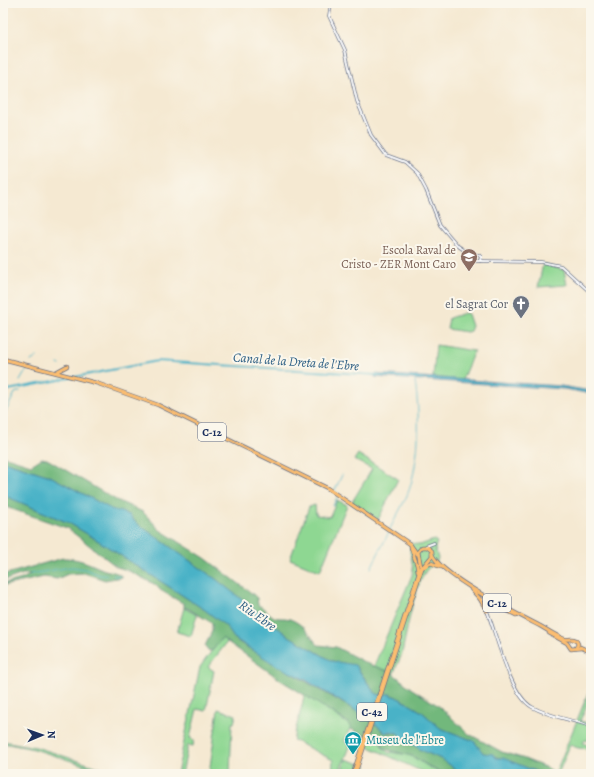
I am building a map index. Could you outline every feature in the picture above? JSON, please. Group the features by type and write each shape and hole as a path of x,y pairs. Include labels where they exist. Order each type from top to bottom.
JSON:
{"main road":[{"name":"C-12","path":"3,360 61,372 128,393 176,414 327,488 410,544 419,559 434,562 500,608 537,626 568,645 571,649 581,648 591,652"},
{"path":"399,536 413,552 418,570 415,584"},
{"name":"C-12","path":"410,544 430,549 435,560 484,596 563,638 570,640 575,639 581,648"},
{"path":"417,554 423,547"},
{"path":"427,561 432,553"},
{"name":"C-42","path":"354,773 421,567 419,559"},
{"name":"C-42","path":"393,653 421,572 427,561"},
{"path":"421,572 425,566 430,563 441,567"},
{"path":"471,589 487,611"},
{"path":"487,611 486,606 489,603 500,608"},
{"path":"568,645 570,640"},
{"path":"576,648 578,644"}],"street":[{"path":"331,3 329,16 345,50 357,101 372,135 386,155 405,162 417,173 426,190 438,222 458,246 470,254 477,262 541,262 561,266 591,293"},
{"path":"470,254 481,257 485,261"},
{"path":"474,260 476,255"},
{"path":"480,261 481,257"},
{"path":"423,547 434,542 432,553"},
{"path":"487,611 516,689 526,702 543,712 591,726"}],"green space":[{"path":"543,264 564,270 567,285 538,287"},
{"path":"465,313 468,314 472,326 470,331 467,332 447,329 449,318"},
{"path":"436,345 474,351 462,380 433,377"},
{"path":"358,454 398,479 378,520 352,502 372,469 354,460"},
{"path":"3,456 31,465 42,458 47,459 116,500 143,512 160,530 205,558 254,595 257,598 258,605 274,617 290,619 299,624 318,645 336,647 368,664 391,672 412,689 439,706 469,734 502,752 547,768 555,774 542,774 510,761 483,753 474,741 440,728 422,712 402,700 390,694 379,695 374,692 357,667 332,661 287,635 217,580 135,522 130,515 111,509 50,476 3,461"},
{"path":"3,495 69,523 94,538 205,610 226,626 234,638 240,643 363,715 379,727 383,732 397,733 421,750 441,759 463,774 449,774 437,771 412,756 388,750 383,747 381,740 370,736 368,738 351,729 351,726 347,722 282,681 222,638 213,650 209,651 205,646 212,631 212,623 187,608 184,608 184,604 160,590 156,585 127,570 117,567 67,528 3,506"},
{"path":"337,500 347,505 320,571 290,559 309,507 315,505 316,515 330,517"},
{"path":"434,540 437,542 435,548 438,558 435,567 431,566 426,572 416,593 402,653 394,673 374,666 412,575 413,566 410,551 411,543 420,545"},
{"path":"63,558 83,561 116,573 122,577 105,580 84,573 68,574 57,579 44,577 3,586 3,584 22,579 31,574 23,574 3,581 3,575"},
{"path":"184,608 197,615 191,636 177,632"},
{"path":"221,638 228,641 208,667 214,671 206,711 197,709 190,738 194,740 193,746 188,745 182,774 177,774 200,667"},
{"path":"591,686 591,696 580,721 591,724 591,741 585,740 583,743 591,747 591,749 578,748 570,745 558,774 555,774"},
{"path":"305,694 351,726 344,741 350,745 339,774 332,774 333,760 293,740"},
{"path":"218,709 236,715 234,723 232,723 230,774 209,774"},
{"path":"370,736 380,741 382,747 389,753 392,752 410,755 432,769 447,774 427,774 365,745"},
{"path":"3,741 36,747 119,774 112,774 34,749 3,743"},
{"path":"346,759 367,766 366,774 357,774 357,772 352,770 351,774 341,774"}],"water":[{"path":"375,374 561,386 591,391 591,394 564,389 375,377"},
{"name":"Riu Ebre","path":"3,461 50,476 111,509 130,515 135,522 217,580 287,635 332,661 355,665 374,692 379,695 390,694 402,700 422,712 440,728 474,741 483,753 493,754 496,758 503,758 542,774 463,774 441,759 421,750 397,733 390,731 385,733 363,715 304,679 277,666 234,638 226,626 205,610 94,538 69,523 3,495"}],"waterway":[{"path":"31,361 37,357"},
{"name":"Canal de la Dreta de l'Ebre","path":"3,391 157,361 377,375"},
{"path":"20,381 27,369"},
{"path":"390,529 409,490 414,471 418,446 418,407 415,381"},
{"path":"3,417 15,393 20,391"},
{"path":"335,490 342,475"},
{"path":"333,506 337,497"},
{"path":"371,568 389,532"},
{"path":"30,574 72,567 85,569 100,575 120,576"}],"place":[{"name":"Escola Raval de Cristo - ZER Mont Caro","path":"469,272"},
{"name":"el Sagrat Cor","path":"521,319"},
{"name":"Museu de l'Ebre","path":"353,755"}]}
